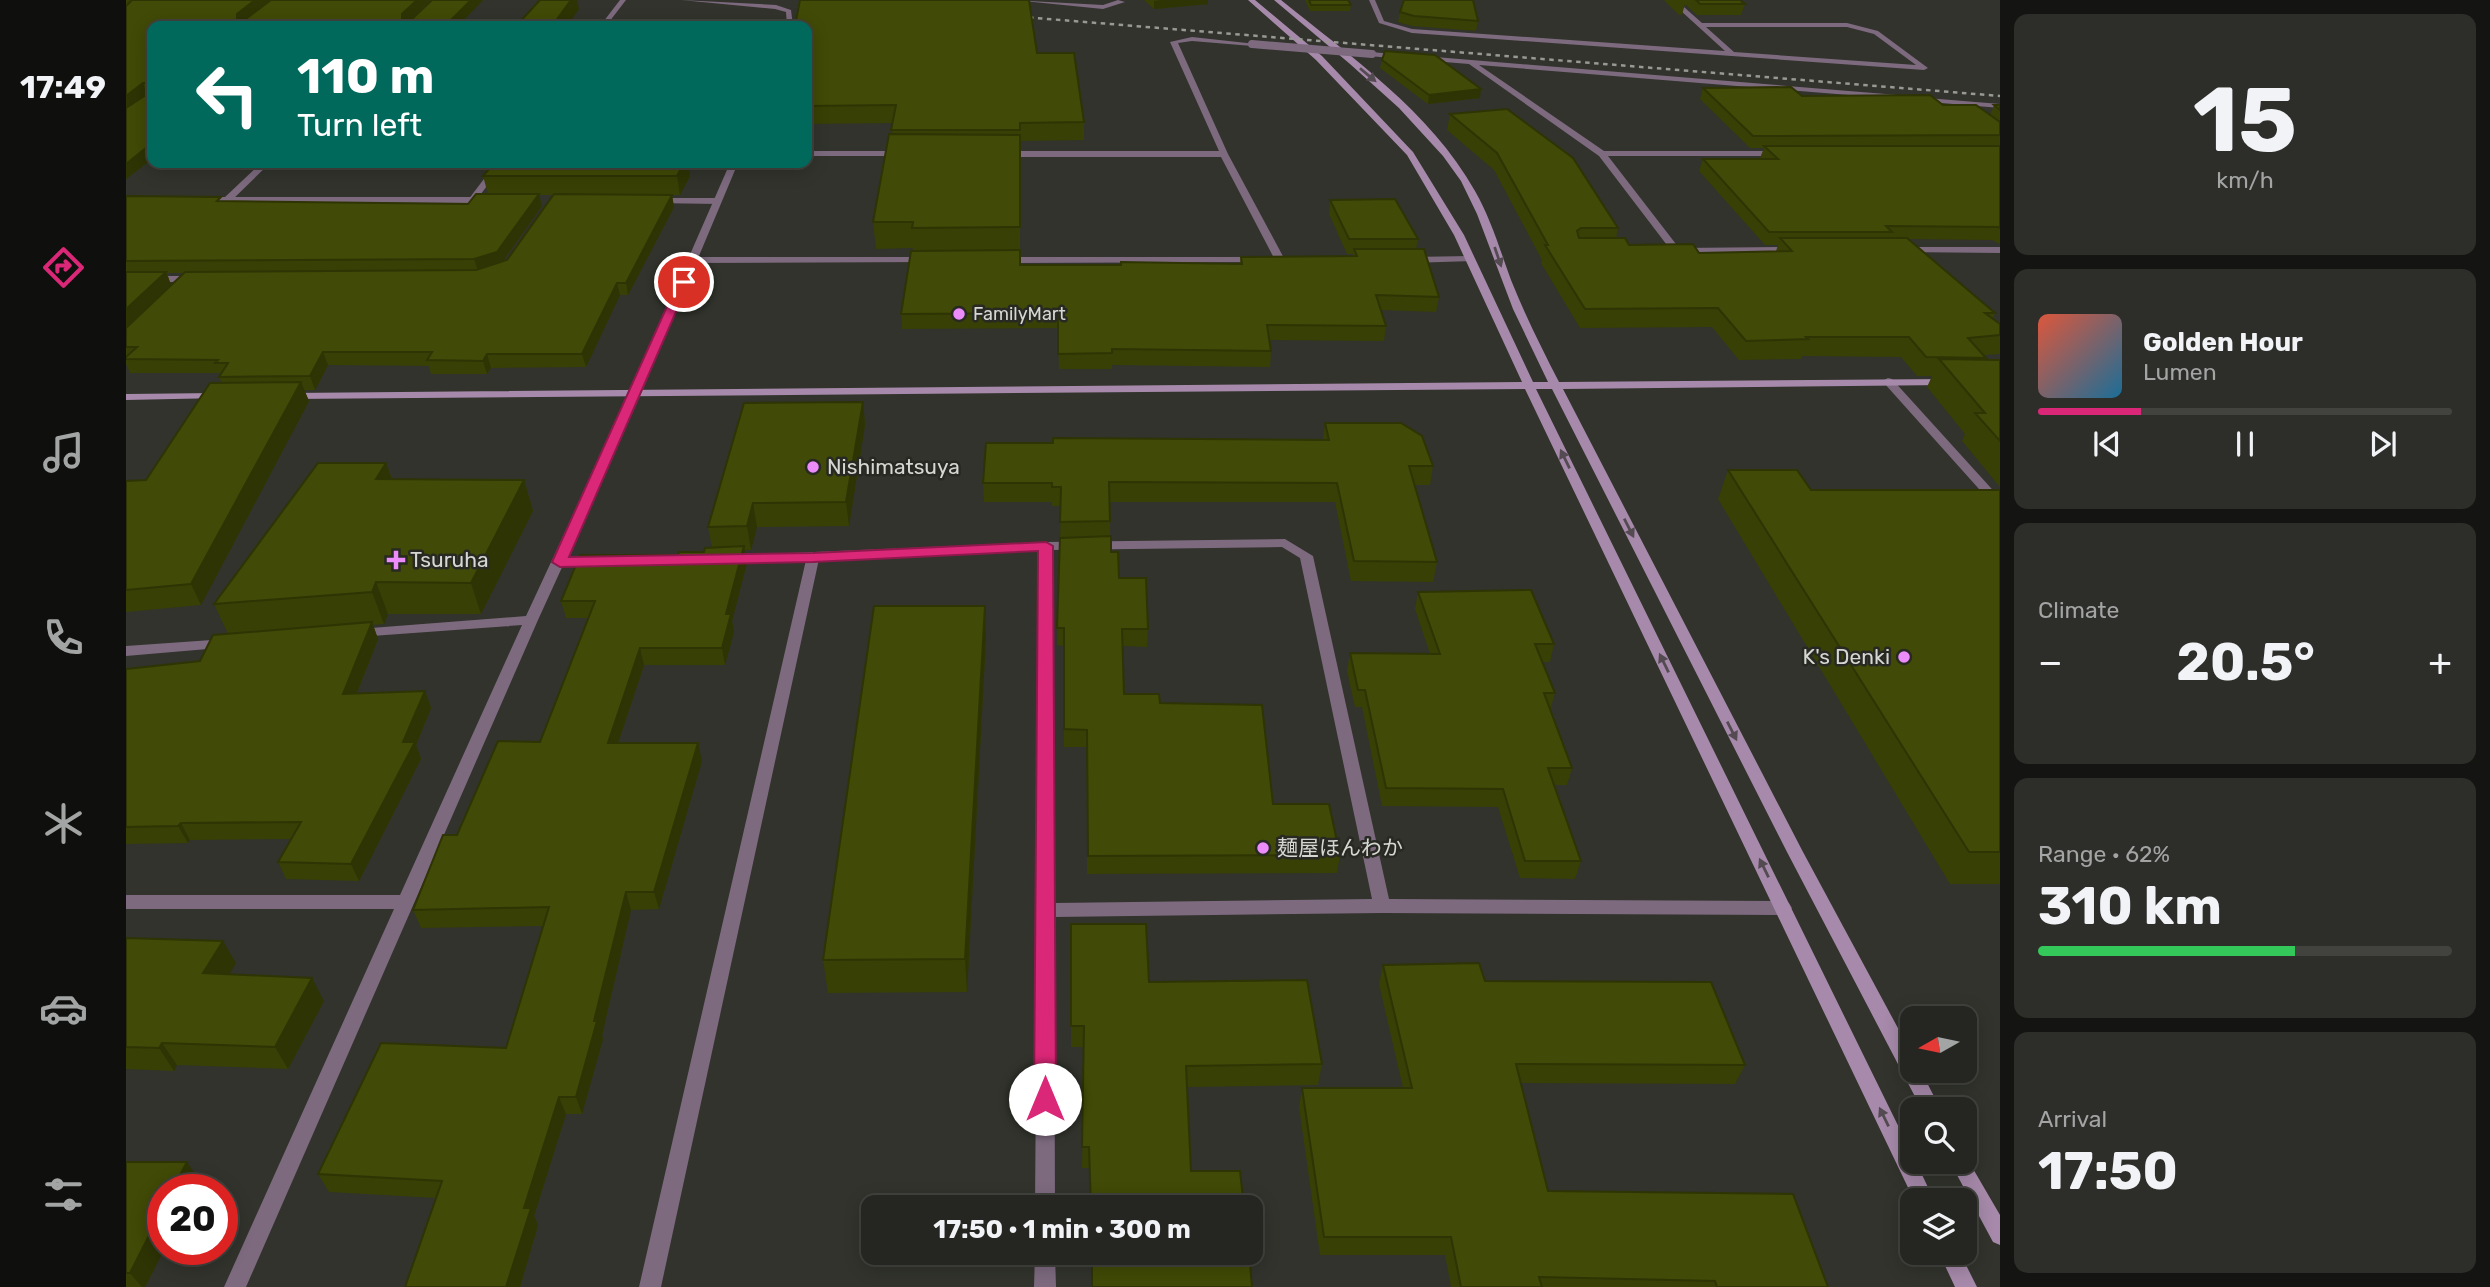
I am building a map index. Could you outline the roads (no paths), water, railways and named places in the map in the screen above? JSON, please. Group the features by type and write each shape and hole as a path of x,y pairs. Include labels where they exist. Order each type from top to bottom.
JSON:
{"street":[{"path":"607,21 623,0"},
{"path":"684,0 776,7 789,11 790,21"},
{"path":"1016,0 1103,7 1122,2 1121,0"},
{"path":"1251,0 1319,58 1410,155 1434,191 1471,260 1918,1188"},
{"path":"1277,0 1382,87 1425,132 1464,181 1483,213 1503,273 1555,384 1820,903 1925,1097"},
{"path":"1372,0 1381,22 1412,31 1924,68 1876,32 1847,25 1700,25"},
{"path":"1672,0 1731,53"},
{"path":"1280,260 1224,154 1174,42 1192,39 2000,106"},
{"path":"1471,63 1602,154 1676,251"},
{"path":"1963,103 1981,118"},
{"path":"1602,154 1794,153"},
{"path":"812,154 918,154"},
{"path":"988,154 1224,154"},
{"path":"227,200 261,168"},
{"path":"472,200 496,168"},
{"path":"236,1287 531,620 566,562 732,168"},
{"path":"189,200 499,200"},
{"path":"649,201 718,201"},
{"path":"1664,251 1811,250"},
{"path":"1892,250 2000,250"},
{"path":"693,260 945,260"},
{"path":"987,260 1294,260"},
{"path":"1403,260 1471,260"},
{"path":"126,279 214,279"},
{"path":"176,289 186,279"},
{"path":"1888,381 2000,505"},
{"path":"277,396 1963,382"},
{"path":"126,397 236,396"},
{"path":"720,559 1046,546 1285,543 1306,556 1382,906"},
{"path":"1045,1195 1046,546"},
{"path":"650,1287 813,557"},
{"path":"342,635 531,620"},
{"path":"126,651 247,642"},
{"path":"126,902 406,902"},
{"path":"1045,910 1382,906 1783,908"},
{"path":"1967,1174 2000,1235"},
{"path":"1045,1265 1045,1287"},
{"path":"1955,1265 1966,1287"}],"railway":[{"path":"1011,16 2000,96"}],"place":[{"name":"FamilyMart","path":"959,314"},
{"name":"Nishimatsuya","path":"813,467"},
{"name":"Tsuruha","path":"396,560"},
{"name":"K's Denki","path":"1904,657"},
{"name":"麺屋ほんわか","path":"1263,848"}]}
